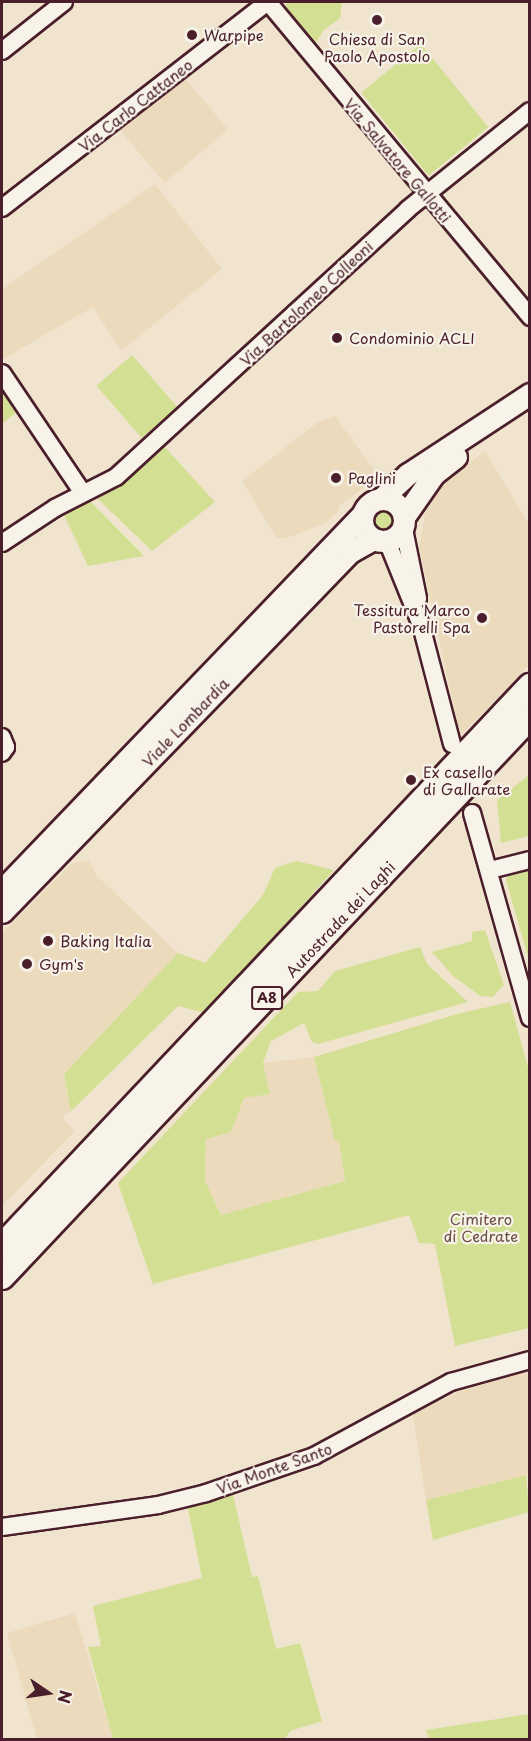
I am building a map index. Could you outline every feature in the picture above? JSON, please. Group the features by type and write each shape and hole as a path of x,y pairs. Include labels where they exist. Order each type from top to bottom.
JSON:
{"highway":[{"name":"Autostrada dei Laghi","path":"2,1246 530,686"},
{"name":"Autostrada dei Laghi","path":"2,1277 530,717"}],"main road":[{"path":"530,394 408,474 381,499 367,506 362,515 364,529 380,540 400,532 404,520 434,474 530,408"},
{"path":"381,499 392,501 404,520"},
{"name":"Viale Lombardia","path":"2,890 362,515"},
{"name":"Viale Lombardia","path":"2,912 350,552 380,540"}],"street":[{"path":"2,51 64,2"},
{"name":"Via Salvatore Gallotti","path":"268,2 425,194 530,317"},
{"name":"Via Carlo Cattaneo","path":"2,208 268,2"},
{"name":"Via Bartolomeo Colleoni","path":"2,543 83,493 116,477 425,194 530,111"},
{"path":"2,373 83,493"},
{"path":"404,520 421,625 453,744"},
{"path":"380,540 421,625"},
{"path":"2,737 6,747 2,753"},
{"path":"472,813 490,870 530,1018"},
{"path":"490,870 530,860"},
{"name":"Via Monte Santo","path":"2,1527 158,1505 206,1493 314,1456 451,1382 530,1360"}],"shaded area":[{"path":"183,76 228,130 164,183 119,129"},
{"path":"155,184 222,269 121,351 93,307 3,359 2,289"},
{"path":"335,416 379,477 340,505 338,512 325,523 287,538 277,538 242,481 318,422"},
{"name":"Tessitura Marco Pastorelli Spa","path":"485,451 529,524 529,665 460,736 419,547 427,505 439,488"},
{"path":"89,860 97,876 178,953 64,1074 71,1111 62,1117 75,1131 2,1206 2,933 72,863"},
{"path":"314,1057 335,1140 339,1140 345,1181 221,1215 205,1181 206,1139 231,1132 244,1098 270,1094 263,1063"},
{"path":"529,1370 530,1470 526,1475 426,1500 413,1415 458,1392"},
{"path":"75,1613 113,1739 37,1739 7,1633"}],"green space":[{"path":"286,2 342,2 340,18 323,31 314,46 287,13"},
{"path":"421,44 488,127 428,176 361,92"},
{"path":"132,355 177,407 142,438 97,386"},
{"path":"2,386 18,411 2,424"},
{"path":"162,444 215,502 152,551 96,497"},
{"path":"90,501 144,556 88,566 64,515"},
{"path":"382,507 391,511 395,520 391,529 382,533 373,529 369,520 373,511"},
{"path":"529,775 529,836 501,843 497,800"},
{"path":"296,861 334,870 205,1013 178,1006 71,1111 64,1074 178,953 205,963 263,895 275,868"},
{"path":"530,869 529,960 506,880 509,874"},
{"path":"485,930 504,985 493,997 480,996 453,976 432,952 472,941 472,932"},
{"name":"Cimitero di Cedrate","path":"420,947 427,964 468,1002 318,1044 312,1042 304,1023 271,1041 263,1063 270,1094 244,1098 231,1132 206,1139 205,1181 221,1215 345,1181 339,1141 335,1141 314,1057 457,1014 510,1002 529,1071 529,1328 455,1346 435,1244 419,1243 409,1215 153,1284 118,1183 298,992 318,991 335,971"},
{"path":"526,1475 529,1512 433,1540 426,1500"},
{"path":"232,1490 252,1577 258,1576 276,1649 300,1643 322,1721 290,1731 285,1739 113,1739 88,1647 101,1646 93,1606 202,1578 187,1504"},
{"path":"529,1714 529,1739 429,1739 426,1730"}],"place":[{"name":"Chiesa di San Paolo Apostolo","path":"377,20"},
{"name":"Warpipe","path":"192,35"},
{"name":"Condominio ACLI","path":"337,338"},
{"name":"Paglini","path":"336,478"},
{"name":"Tessitura Marco Pastorelli Spa","path":"482,618"},
{"name":"Ex casello di Gallarate","path":"411,780"},
{"name":"Baking Italia","path":"48,941"},
{"name":"Gym's","path":"27,964"}]}
